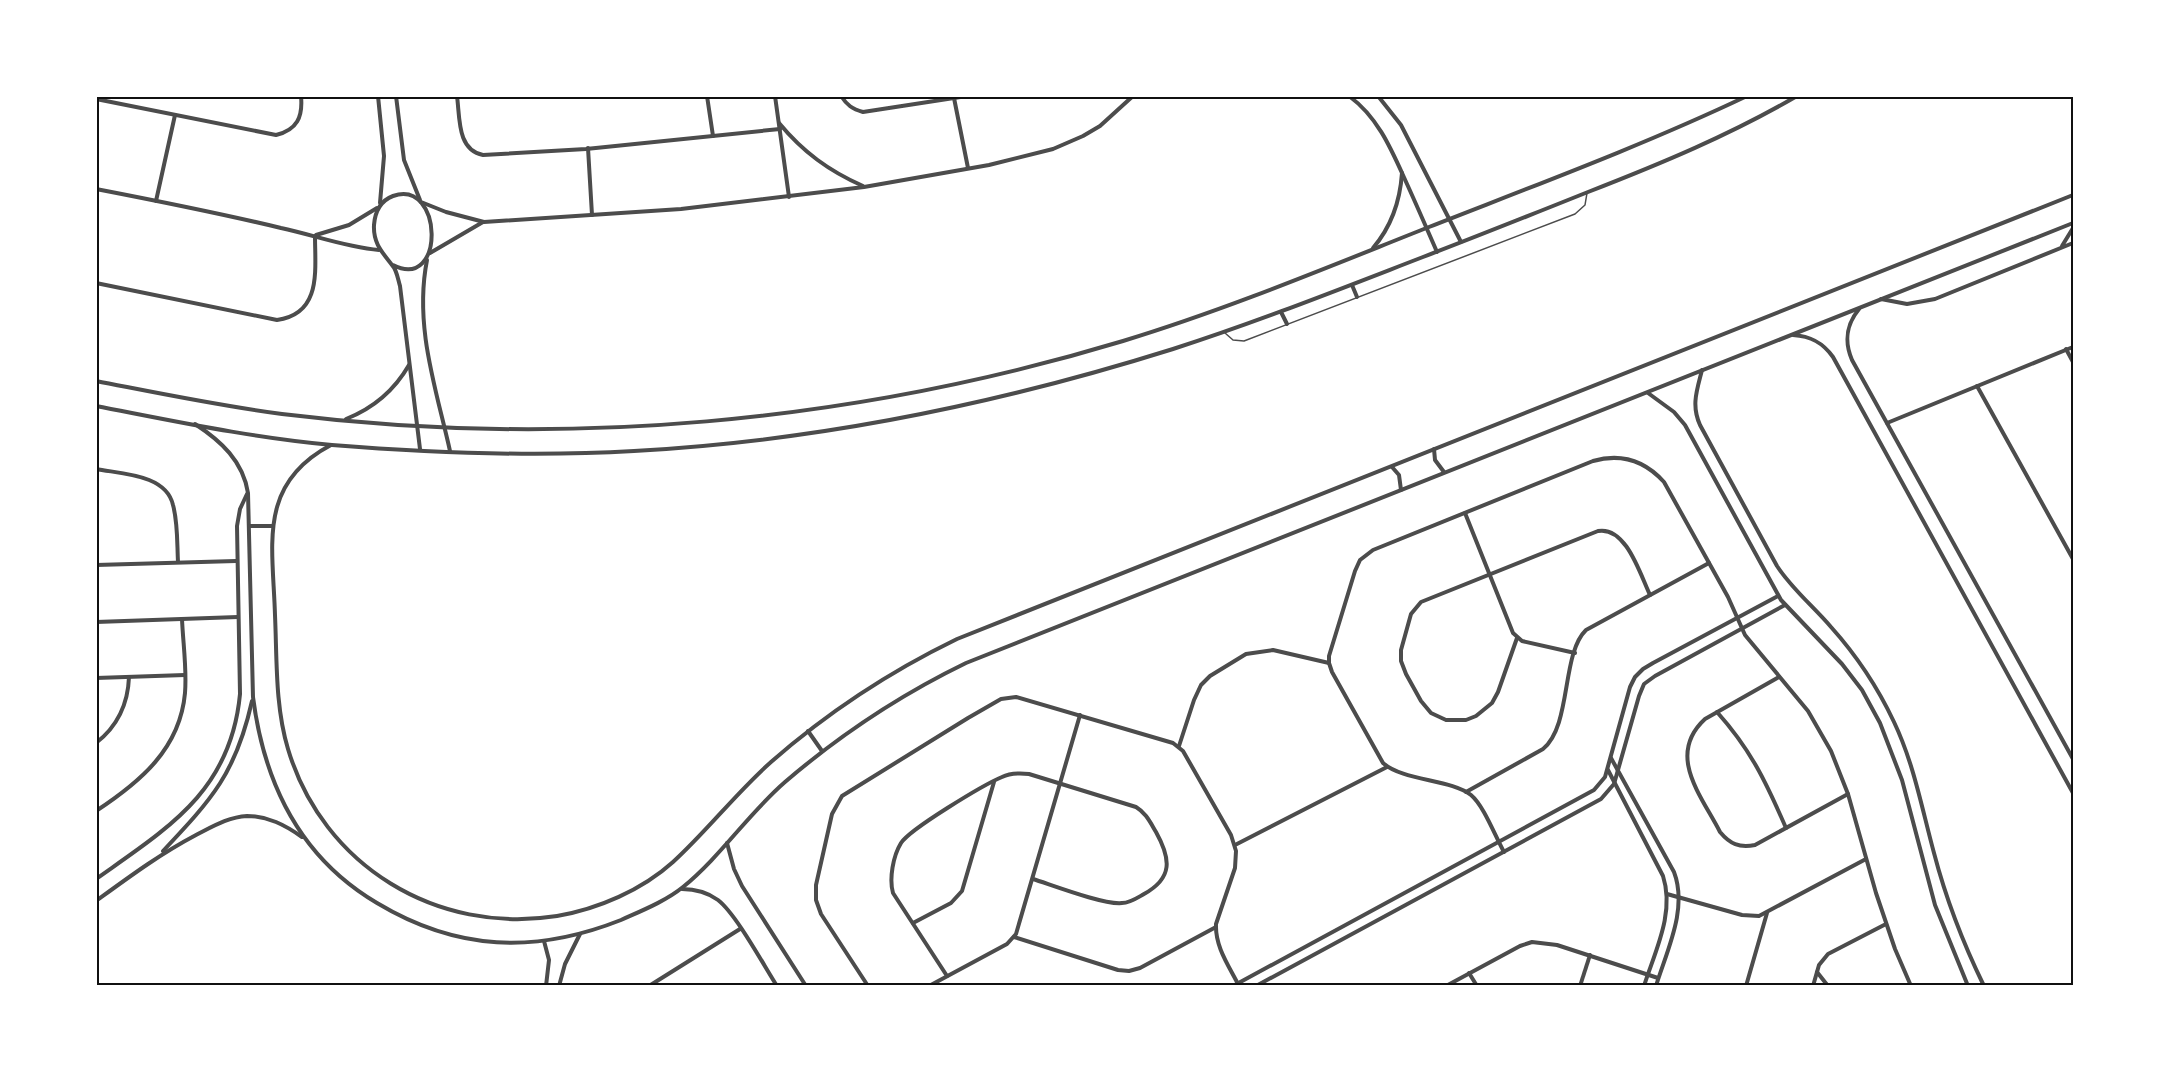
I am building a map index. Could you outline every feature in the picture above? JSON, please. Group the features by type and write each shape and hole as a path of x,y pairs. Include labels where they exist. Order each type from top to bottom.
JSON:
{"street":[{"path":"96,99 276,135 286,133 294,127 302,109 301,96"},
{"path":"378,96 384,180 374,229 380,250 393,266 402,297 420,450"},
{"path":"396,96 404,160 431,227 423,289 424,335 430,374 450,451"},
{"path":"457,96 463,140 471,151 483,155 588,148 780,129"},
{"path":"707,96 713,136"},
{"path":"775,96 789,197"},
{"path":"841,96 854,110 863,112 966,96"},
{"path":"315,236 349,225 393,196 401,194 409,195 446,212 484,222 699,207 864,187 1022,158 1066,144 1100,126 1132,96"},
{"path":"1349,96 1369,115 1382,132 1437,252"},
{"path":"1378,96 1401,125 1461,242"},
{"path":"96,381 226,406 343,420 444,428 529,430 660,426 807,410 921,390 1062,358 1122,341 1232,304 1371,250 1664,134 1747,96"},
{"path":"96,406 330,445 534,454 632,452 830,430 982,402 1120,365 1225,332 1437,252 1700,147 1752,122 1797,96"},
{"path":"954,98 968,168"},
{"path":"156,201 175,115"},
{"path":"779,123 801,147 826,167 864,187"},
{"path":"588,148 592,215"},
{"path":"1371,250 1382,238 1394,215 1401,190 1402,172"},
{"path":"96,189 315,236 347,246 380,250"},
{"path":"330,445 299,466 287,481 279,498 273,526 279,696 284,731 297,773 308,797 344,846 392,885 448,910 478,917 533,919 586,909 643,884 672,863 749,782 808,731 881,680 918,658 976,630 1392,467 2073,195"},
{"path":"393,266 399,269 413,269 424,262 428,255 484,222"},
{"path":"195,424 227,449 244,476 248,493 253,697 257,727 268,766 288,813 305,839 322,860 357,891 388,910 414,922 438,932 483,941 506,943 544,941 580,934 632,915 681,889 763,803 822,751 900,698 984,655 2073,223"},
{"path":"2061,247 2073,228"},
{"path":"96,283 277,320 288,318 299,313 313,291 315,236"},
{"path":"1880,299 1908,304 1928,301 2073,243"},
{"path":"1352,285 1357,297"},
{"path":"1861,307 1853,316 1848,327 1848,350 2073,759"},
{"path":"1281,312 1287,324"},
{"path":"1792,334 1820,343 1833,357 2073,793"},
{"path":"1887,423 2073,347"},
{"path":"2066,349 2073,362"},
{"path":"343,420 357,415 382,399 393,389 410,364"},
{"path":"1702,370 1694,402 1700,425 1777,566 1790,584 1833,629 1857,660 1895,724 1915,776 1934,855 1952,911 1984,986"},
{"path":"1977,386 2073,559"},
{"path":"1647,392 1674,412 1685,425 1778,596 1842,663 1862,690 1880,723 1902,780 1935,905 1968,986"},
{"path":"1434,449 1435,460 1444,472"},
{"path":"1504,852 1478,804 1466,792 1387,766 1379,757 1329,663 1353,578 1360,560 1373,550 1593,461 1606,458 1632,460 1655,472 1664,482 1728,597 1741,628 1801,702 1820,731 1848,794 1886,924 1911,986"},
{"path":"1392,467 1399,475 1401,490"},
{"path":"96,469 145,479 167,492 174,506 178,562"},
{"path":"96,878 154,838 178,818 203,791 217,770 231,740 238,709 240,669 238,517 248,493"},
{"path":"1465,513 1517,638 1575,653"},
{"path":"249,526 273,526"},
{"path":"1517,638 1492,703 1484,711 1466,720 1446,720 1431,713 1421,701 1403,668 1401,650 1411,614 1426,599 1602,530 1611,531 1623,541 1650,595"},
{"path":"96,565 237,561"},
{"path":"1466,792 1543,749 1552,741 1579,638 1586,630 1709,563"},
{"path":"868,986 822,914 816,900 816,885 832,814 838,801 875,773 1001,699 1024,698 1179,747 1191,764 1235,845 1234,868 1216,927 1220,948 1237,985 1594,790 1603,782 1626,697 1635,677 1643,669 1778,596"},
{"path":"1256,986 1601,799 1614,784 1619,772 1644,684 1785,605"},
{"path":"96,622 238,617"},
{"path":"96,810 139,780 165,750 178,724 183,708 185,675 182,619"},
{"path":"1179,747 1201,685 1210,676 1246,654 1273,650 1329,663"},
{"path":"96,678 185,675"},
{"path":"96,742 109,732 121,715 128,695 129,677"},
{"path":"1779,677 1717,712 1696,727 1690,737 1686,749 1689,772 1720,832 1726,840 1735,845 1755,846 1848,794"},
{"path":"161,854 207,804 224,780 240,745 253,697"},
{"path":"1717,712 1734,731 1757,765 1786,828"},
{"path":"929,986 1010,942 1014,937 1080,715"},
{"path":"808,731 822,751"},
{"path":"1611,756 1674,872 1679,897 1677,916 1656,986"},
{"path":"1235,845 1387,766"},
{"path":"1607,769 1663,876 1667,894 1665,919 1644,986"},
{"path":"947,976 892,889 891,879 899,847 909,834 994,781 1023,773 1131,804 1141,810 1148,819 1166,852 1166,871 1158,885 1133,900 1121,904 1033,879"},
{"path":"913,923 951,903 962,891 994,781"},
{"path":"96,901 161,854 230,819 246,816 262,817 278,822 305,839"},
{"path":"727,842 734,869 742,886 806,986"},
{"path":"1667,894 1750,916 1767,913 1866,859"},
{"path":"681,889 699,891 716,899 729,912 777,986"},
{"path":"1746,986 1767,913"},
{"path":"1813,986 1823,959 1834,950 1886,924"},
{"path":"1014,937 1118,970 1129,971 1140,968 1216,927"},
{"path":"649,986 740,929"},
{"path":"559,986 565,964 580,934"},
{"path":"544,941 549,960 546,986"},
{"path":"1446,986 1520,946 1532,942 1557,945 1658,978"},
{"path":"1580,986 1590,955"},
{"path":"1817,972 1828,986"},
{"path":"1470,973 1477,986"}],"lane":[{"path":"1225,332 1233,340 1244,341 1575,214 1585,205 1587,192"}]}
